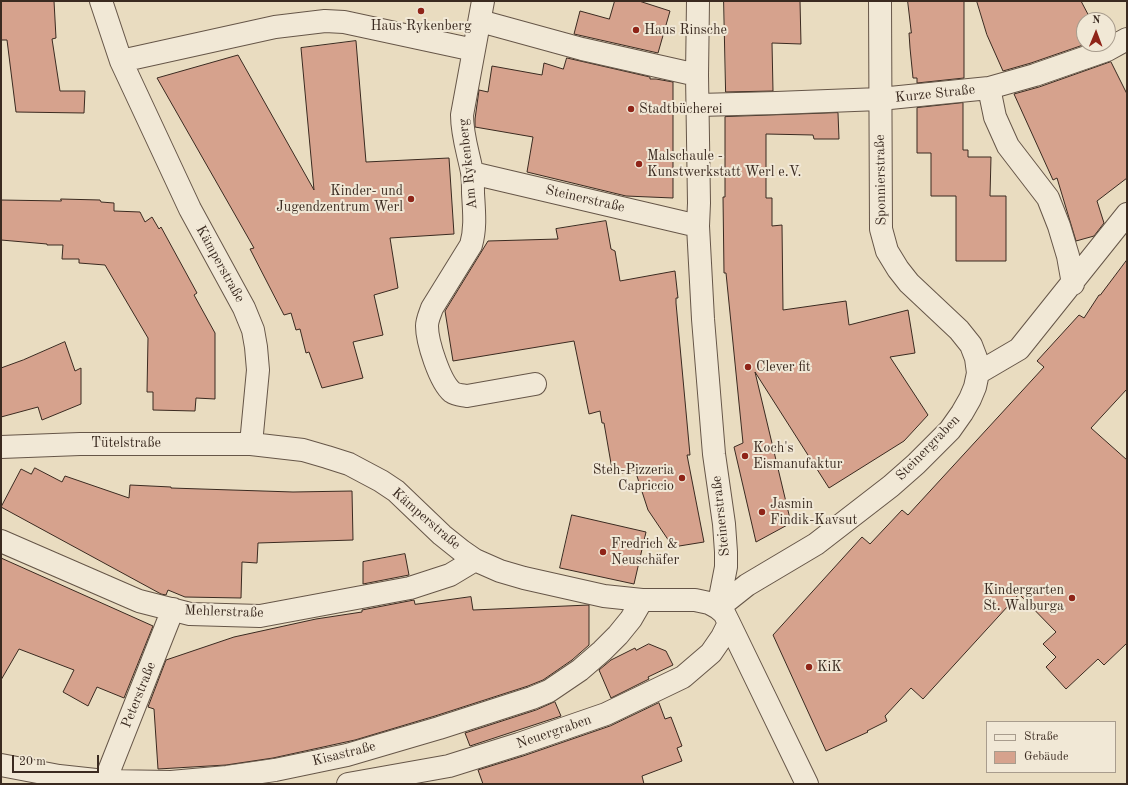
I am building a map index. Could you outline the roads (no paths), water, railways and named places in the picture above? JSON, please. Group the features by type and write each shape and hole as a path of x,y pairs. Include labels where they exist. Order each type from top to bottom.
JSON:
{"street":[{"name":"Kämperstraße","path":"101,1 121,61 190,209 244,308 253,330 258,370 251,444 304,450 342,462 365,472 396,491 442,535 475,560 500,571 530,580 604,596 642,600 695,600 708,603 724,615"},
{"name":"Steinerstraße","path":"698,1 698,226 703,319 714,454 724,524 726,552 724,615"},
{"name":"Sponnierstraße","path":"880,1 881,229 887,251 898,269 909,283 959,330 971,345 976,358 978,373"},
{"path":"482,11 582,49 697,75"},
{"name":"Am Rykenberg","path":"482,11 462,114 464,143 472,173 475,221 474,236 471,245 432,308 427,326 434,360 446,384 452,392 467,396 534,384"},
{"path":"121,61 275,27 325,21 344,22 474,50"},
{"name":"Kurze Straße","path":"880,100 989,88 1035,75 1107,50 1127,39"},
{"name":"Kurze Straße","path":"989,88 995,116 1008,146 1048,198 1059,226 1068,256 1073,284"},
{"path":"698,104 776,104 880,100"},
{"name":"Steinerstraße","path":"472,173 698,226"},
{"path":"978,373 1020,349 1127,214"},
{"name":"Steinergraben","path":"724,615 747,585 816,544 891,486 916,464 950,430 962,413 976,387 978,373"},
{"name":"Tütelstraße","path":"1,447 80,444 251,444"},
{"name":"Mehlerstraße","path":"1,542 139,601 190,614 260,616 410,588 450,575 475,560"},
{"name":"Kisastraße","path":"1,766 59,776 105,781 171,782 227,777 275,770 347,755 439,728 532,698 549,691 580,670 602,651 631,619 642,600"},
{"name":"Peterstraße","path":"105,781 173,609"},
{"path":"724,615 807,784"},
{"name":"Neuergraben","path":"348,784 449,766 606,714 683,677 711,653 722,637 724,615"}],"place":[{"name":"Haus Rykenberg","path":"421,11"},
{"name":"Haus Rinsche","path":"636,30"},
{"name":"Stadtbücherei","path":"631,109"},
{"name":"Malschaule - Kunstwerkstatt Werl e.V.","path":"639,164"},
{"name":"Kinder- und Jugendzentrum Werl","path":"411,199"},
{"name":"Clever fit","path":"748,367"},
{"name":"Koch's Eismanufaktur","path":"745,456"},
{"name":"Steh-Pizzeria Capriccio","path":"682,478"},
{"name":"Jasmin Findik-Kavsut","path":"762,512"},
{"name":"Fredrich & Neuschäfer","path":"603,552"},
{"name":"Kindergarten St. Walburga","path":"1072,598"},
{"name":"KiK","path":"809,667"}]}
